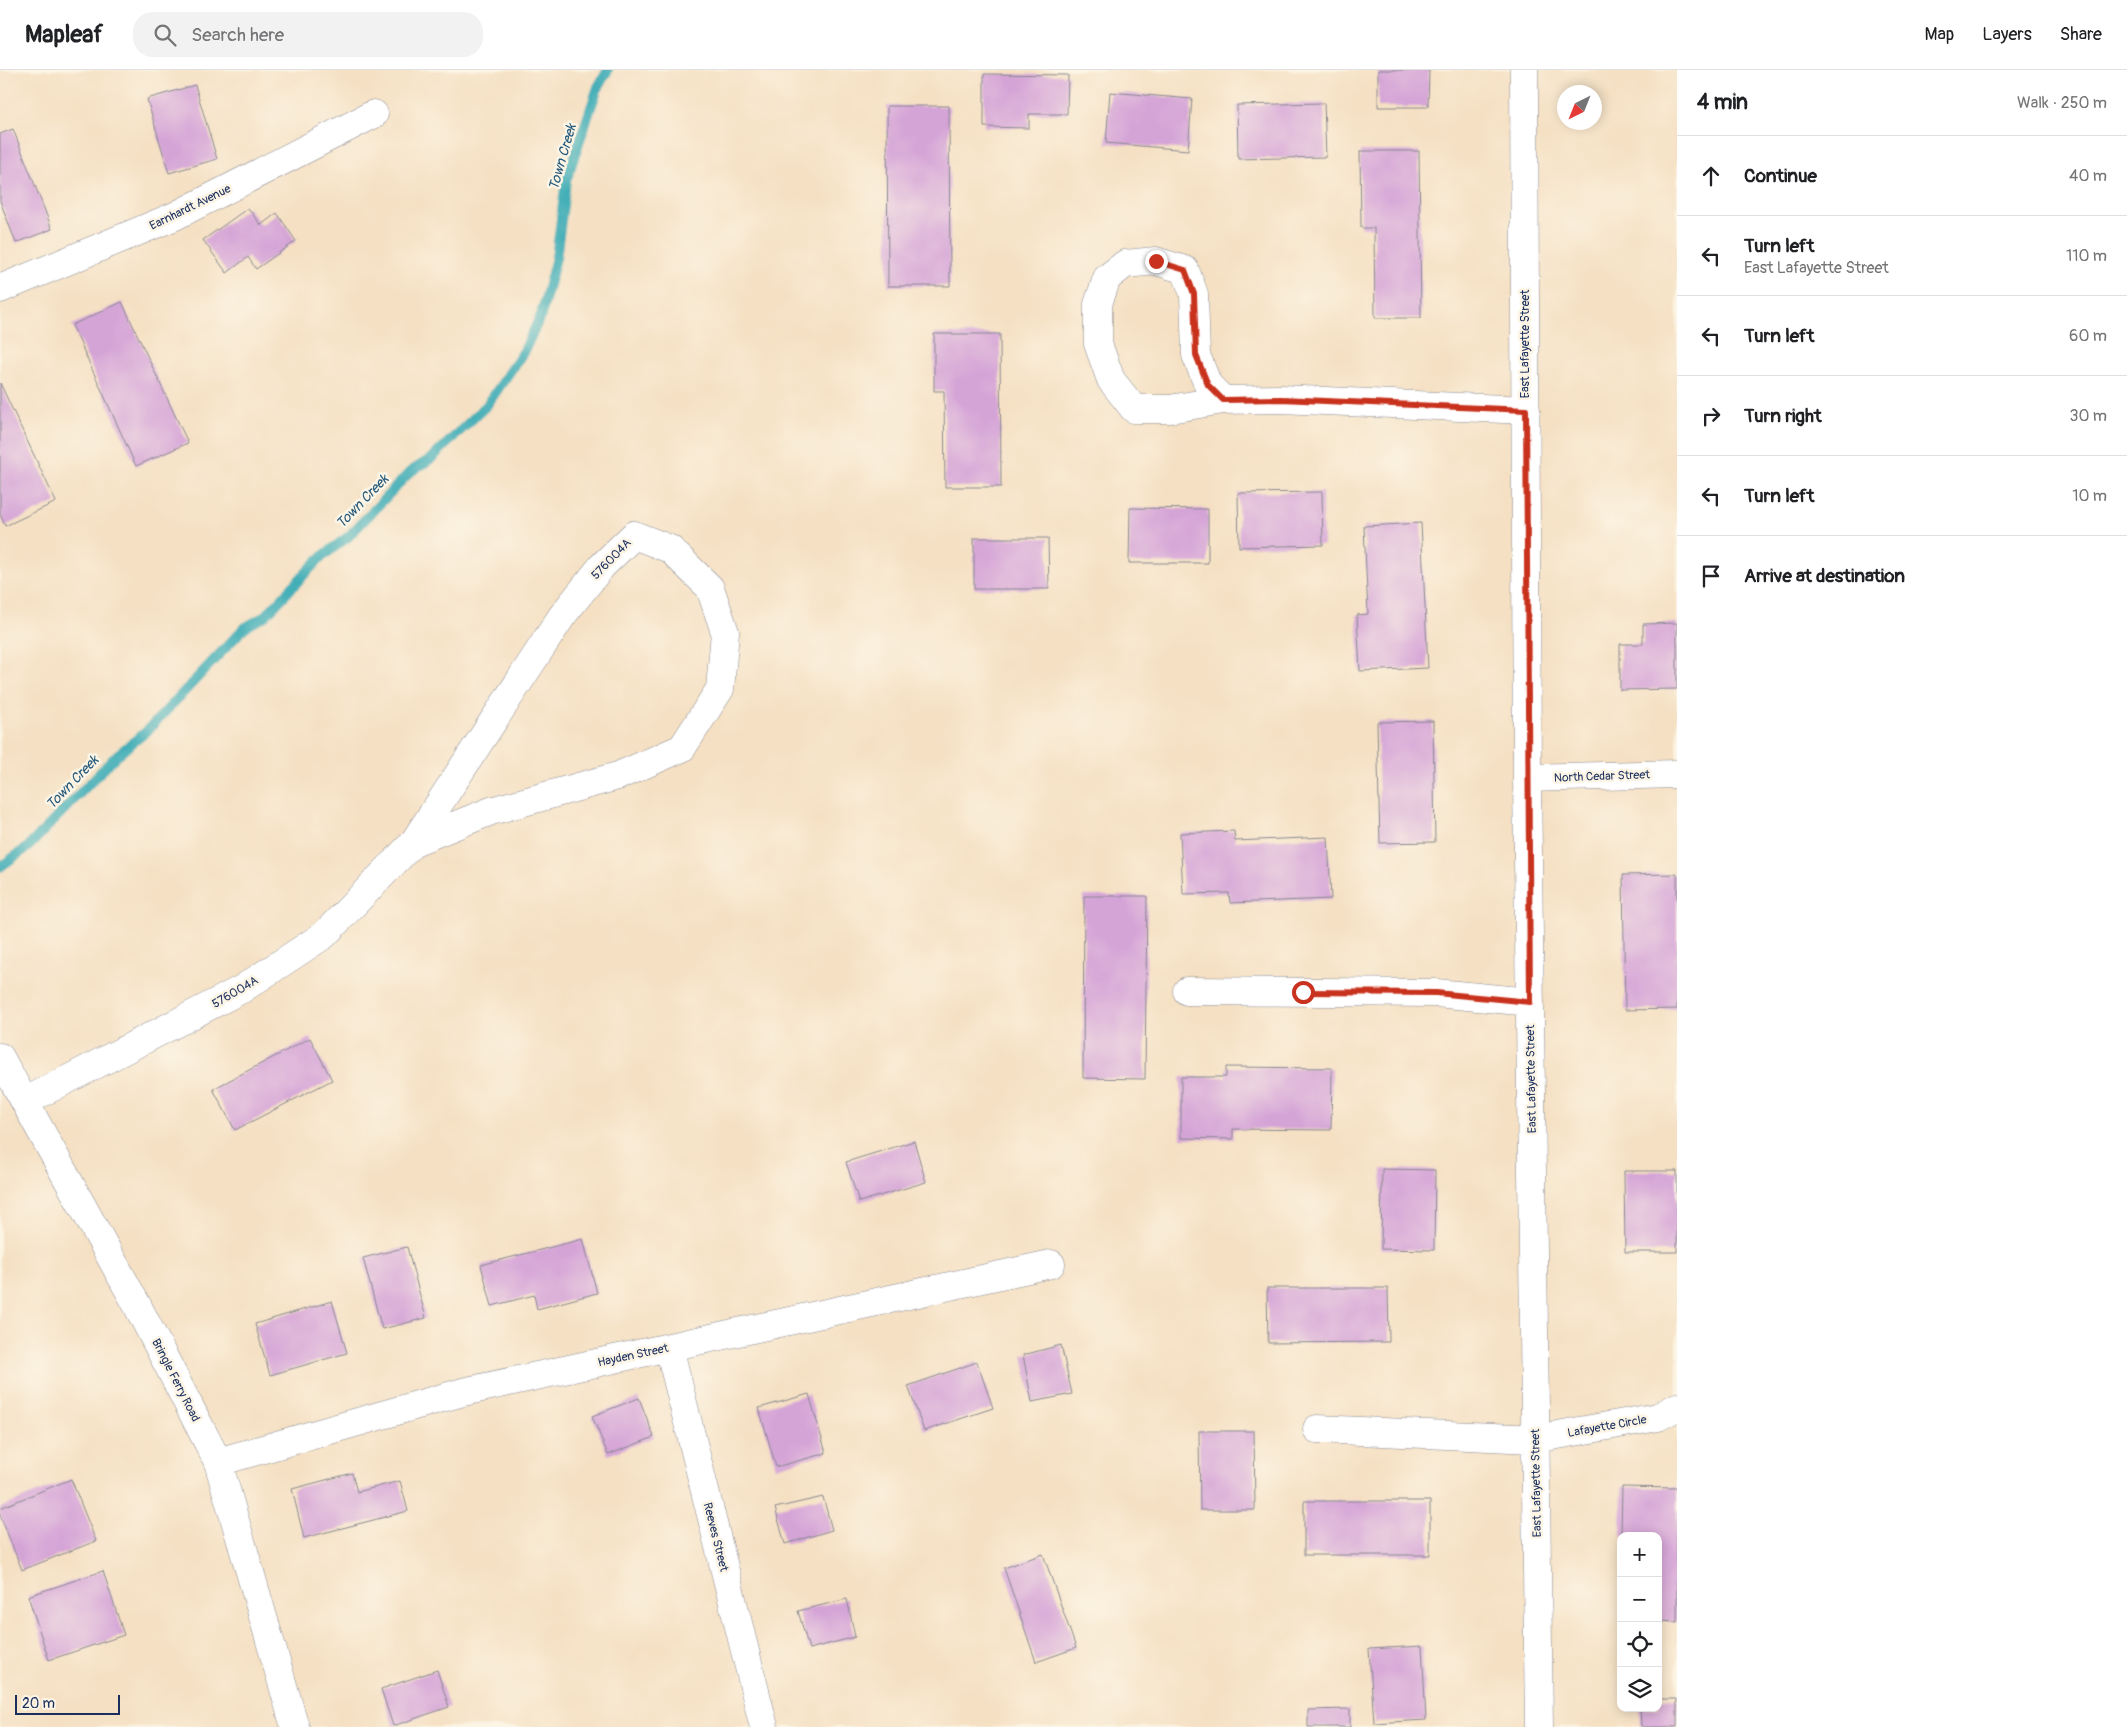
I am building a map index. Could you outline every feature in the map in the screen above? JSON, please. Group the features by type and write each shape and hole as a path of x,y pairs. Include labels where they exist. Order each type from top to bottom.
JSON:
{"street":[{"name":"East Lafayette Street","path":"1524,70 1527,778 1539,1727"},
{"name":"Earnhardt Avenue","path":"0,289 175,216 374,114"},
{"path":"1223,400 1208,385 1196,355 1194,294 1185,270 1156,261 1125,264 1107,278 1098,304 1098,344 1111,380 1134,409 1170,409 1223,400 1281,399 1526,410"},
{"name":"576004A","path":"26,1100 242,989 324,935 414,842 562,616 602,566 634,535 670,549 710,588 725,632 720,689 682,748 618,776 491,811 414,842"},
{"name":"North Cedar Street","path":"1527,778 1677,774"},
{"path":"1187,991 1436,993 1530,1002"},
{"name":"Bringle Ferry Road","path":"0,1057 26,1100 137,1305 218,1462 295,1727"},
{"name":"Hayden Street","path":"218,1462 463,1392 1051,1264"},
{"name":"Reeves Street","path":"669,1347 764,1727"},
{"name":"Lafayette Circle","path":"1317,1429 1535,1439 1658,1417 1677,1407"}],"building":[{"path":"1378,70 1429,70 1428,107 1378,107"},
{"path":"984,74 1068,75 1067,114 1029,114 1029,128 984,127"},
{"path":"195,85 217,159 169,173 147,99"},
{"path":"1110,92 1192,99 1188,150 1106,143"},
{"path":"1324,103 1326,157 1238,159 1237,105"},
{"path":"887,106 949,106 950,286 888,286"},
{"path":"13,129 52,229 16,243 0,201 0,134"},
{"path":"1360,151 1419,151 1421,318 1375,318 1374,228 1361,228"},
{"path":"248,208 261,225 277,213 296,241 256,269 248,257 227,273 203,240"},
{"path":"122,302 188,443 136,466 72,325"},
{"path":"934,334 1000,334 1001,487 945,487 944,391 934,391"},
{"path":"0,383 56,502 5,526 0,514"},
{"path":"1322,492 1323,545 1239,547 1238,493"},
{"path":"1130,508 1208,509 1208,563 1129,563"},
{"path":"1421,523 1428,668 1360,671 1357,615 1368,614 1364,526"},
{"path":"974,538 1048,538 1049,589 974,589"},
{"path":"1677,623 1677,689 1620,690 1620,644 1643,644 1643,624"},
{"path":"1433,721 1435,842 1380,843 1377,722"},
{"path":"1234,831 1235,841 1328,837 1331,899 1230,903 1229,893 1183,894 1180,833"},
{"path":"1677,874 1677,1009 1625,1010 1623,875"},
{"path":"1084,896 1147,896 1145,1079 1083,1078"},
{"path":"310,1038 332,1080 235,1130 213,1089"},
{"path":"1226,1067 1332,1068 1331,1130 1233,1129 1233,1139 1181,1138 1181,1077 1226,1077"},
{"path":"914,1141 926,1182 859,1202 846,1162"},
{"path":"1382,1169 1435,1170 1434,1250 1381,1249"},
{"path":"1624,1171 1677,1171 1677,1252 1625,1252"},
{"path":"583,1239 597,1293 537,1309 534,1295 492,1306 481,1265"},
{"path":"407,1247 426,1318 382,1329 363,1258"},
{"path":"1267,1288 1388,1288 1389,1342 1268,1343"},
{"path":"332,1301 347,1353 270,1375 255,1324"},
{"path":"1061,1345 1072,1394 1032,1402 1023,1355"},
{"path":"977,1362 993,1408 924,1431 908,1386"},
{"path":"809,1394 826,1453 776,1467 759,1408"},
{"path":"639,1398 654,1437 608,1455 592,1416"},
{"path":"1199,1431 1254,1431 1255,1510 1200,1510"},
{"path":"352,1473 357,1492 400,1481 408,1511 304,1538 292,1489"},
{"path":"71,1479 96,1541 22,1570 0,1515 0,1508"},
{"path":"1622,1487 1677,1488 1677,1622 1662,1621 1662,1532 1621,1532"},
{"path":"823,1497 832,1530 785,1544 775,1508"},
{"path":"1304,1501 1430,1501 1430,1555 1304,1555"},
{"path":"1043,1554 1076,1648 1036,1662 1004,1568"},
{"path":"103,1571 124,1635 49,1660 28,1596"},
{"path":"847,1599 855,1637 809,1649 798,1611"},
{"path":"1422,1646 1426,1720 1374,1723 1369,1649"},
{"path":"437,1670 449,1707 393,1726 381,1689"},
{"path":"1662,1699 1677,1699 1677,1727 1641,1727 1640,1712 1662,1712"},
{"path":"1350,1709 1350,1727 1308,1727 1308,1710"}],"waterway":[{"name":"Town Creek","path":"0,867 28,847 116,756 147,731 244,628 265,616 319,559 349,536 410,472 432,458 487,405 524,351 541,315 556,258 566,181 598,87 608,70"}],"route":[{"path":"1156,261 1185,270 1194,294 1196,355 1208,385 1223,400 1281,399 1526,410 1530,1002 1436,993 1303,992"}]}
